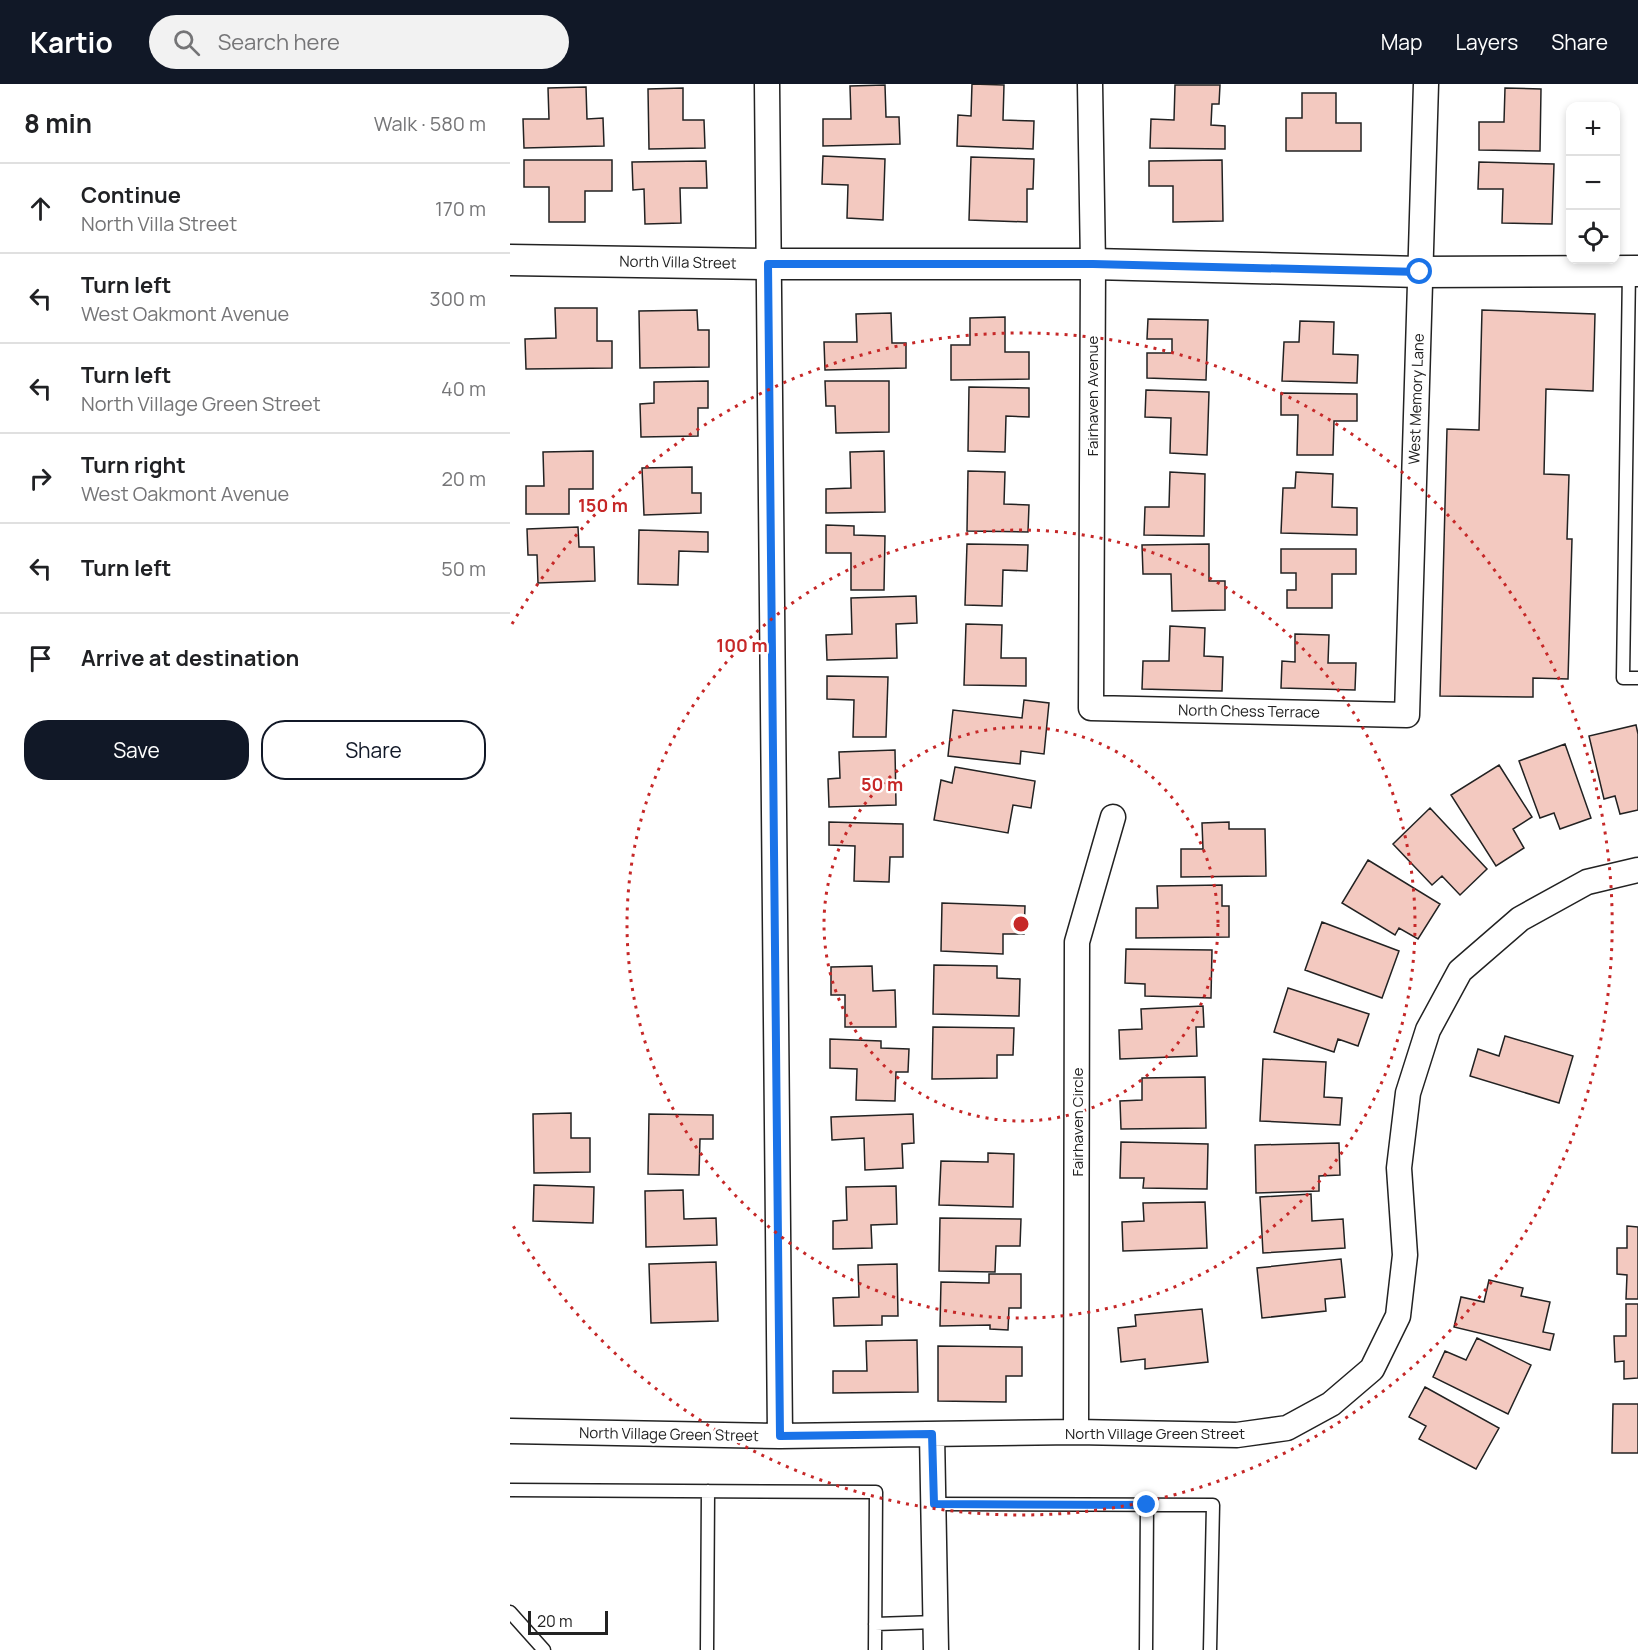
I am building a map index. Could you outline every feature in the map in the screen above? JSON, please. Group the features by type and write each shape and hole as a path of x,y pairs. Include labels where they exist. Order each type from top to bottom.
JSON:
{"street":[{"path":"767,84 780,1436"},
{"name":"Fairhaven Avenue","path":"1090,84 1093,264 1091,708"},
{"name":"West Memory Lane","path":"1407,715 1426,84"},
{"name":"North Villa Street","path":"510,260 768,264 1093,264 1420,272 1634,271"},
{"name":"North Chess Terrace","path":"1091,708 1407,715"},
{"name":"Fairhaven Circle","path":"1076,1432 1077,942 1113,817"},
{"name":"North Village Green Street","path":"510,1431 780,1436 1076,1432 1237,1435 1287,1428 1331,1404 1372,1369 1398,1316 1405,1256 1399,1168 1408,1093 1428,1030 1460,971 1520,920 1587,882 1638,870"},
{"path":"932,1434 936,1650"}],"lane":[{"path":"1634,271 1632,509 1623,678 1638,678"},
{"path":"510,1490 876,1492 875,1650"},
{"path":"706,1650 708,1491"},
{"path":"934,1504 1213,1505 1210,1650"},
{"path":"1146,1650 1147,1505"},
{"path":"510,1612 544,1650"},
{"path":"875,1624 937,1622"}],"building":[{"path":"972,84 1004,85 1003,120 1034,121 1033,149 957,146 958,115 971,116"},
{"path":"885,85 886,117 899,117 900,144 823,146 823,119 851,119 850,86"},
{"path":"1175,85 1220,85 1219,104 1212,104 1211,125 1225,126 1225,149 1150,148 1151,119 1174,120"},
{"path":"586,87 587,119 603,118 604,146 524,148 523,119 549,119 548,88"},
{"path":"683,88 683,120 704,120 705,148 649,149 648,89"},
{"path":"1505,88 1541,89 1540,151 1479,150 1479,122 1504,122"},
{"path":"1302,93 1336,93 1336,123 1361,123 1361,151 1286,151 1286,118 1302,118"},
{"path":"823,156 885,159 883,220 847,218 848,185 822,184"},
{"path":"971,157 1034,159 1033,189 1027,189 1027,222 969,220"},
{"path":"524,160 612,160 612,191 585,191 585,222 549,222 549,187 524,187"},
{"path":"1222,160 1223,221 1173,222 1173,186 1149,186 1149,161"},
{"path":"706,161 707,188 680,188 681,223 645,224 644,189 633,190 632,162"},
{"path":"1479,162 1554,164 1552,224 1502,223 1503,189 1478,189"},
{"path":"555,308 597,308 597,341 612,341 612,368 526,369 525,339 556,338"},
{"path":"697,310 698,330 709,330 709,367 640,368 639,311"},
{"path":"1482,310 1595,314 1593,391 1546,389 1544,474 1569,475 1567,539 1572,539 1568,679 1533,678 1533,697 1440,696 1447,429 1479,430"},
{"path":"891,313 892,343 906,343 906,368 825,370 824,342 857,342 856,314"},
{"path":"1005,317 1005,352 1029,352 1029,379 951,380 951,345 970,345 970,318"},
{"path":"1148,319 1208,320 1206,380 1147,378 1147,353 1172,353 1172,339 1147,339"},
{"path":"1300,321 1334,322 1333,354 1358,355 1357,383 1282,381 1284,342 1299,342"},
{"path":"708,381 708,408 698,408 698,436 641,437 640,404 654,403 654,382"},
{"path":"825,381 889,381 889,432 836,433 835,406 826,406"},
{"path":"969,387 1029,388 1029,417 1006,416 1005,452 968,451"},
{"path":"1146,390 1209,392 1207,455 1170,453 1171,418 1145,417"},
{"path":"1281,393 1357,394 1357,421 1334,421 1333,455 1297,455 1298,415 1281,415"},
{"path":"593,451 593,489 569,489 569,514 526,514 526,486 544,486 543,452"},
{"path":"884,451 885,512 826,513 826,489 851,488 850,452"},
{"path":"692,467 692,493 701,493 701,513 644,515 642,468"},
{"path":"968,471 1005,472 1004,504 1029,505 1028,532 967,531"},
{"path":"1170,472 1205,474 1204,536 1144,535 1145,507 1169,507"},
{"path":"1296,472 1333,474 1332,507 1357,508 1357,535 1281,533 1283,488 1295,488"},
{"path":"826,525 854,526 854,535 885,536 884,590 851,590 851,553 826,553"},
{"path":"578,527 579,547 594,547 595,581 538,583 537,555 528,555 527,529"},
{"path":"639,530 708,532 708,552 679,551 678,585 638,584"},
{"path":"967,544 1028,545 1027,571 1003,570 1002,606 965,605"},
{"path":"1209,544 1209,581 1225,581 1225,610 1172,611 1171,574 1143,574 1142,545"},
{"path":"1281,549 1356,549 1356,574 1332,574 1332,608 1287,608 1287,590 1296,590 1296,573 1281,573"},
{"path":"916,596 917,623 896,624 897,658 827,660 826,635 852,634 851,598"},
{"path":"966,624 1002,625 1001,658 1026,658 1026,686 964,685"},
{"path":"1170,626 1205,628 1204,656 1223,657 1222,691 1142,689 1143,661 1169,661"},
{"path":"1295,634 1329,635 1328,663 1356,663 1355,690 1281,688 1282,661 1295,662"},
{"path":"827,676 888,677 886,737 853,737 854,700 827,699"},
{"path":"1024,700 1049,703 1044,754 1021,751 1020,764 948,756 953,710 1022,718"},
{"path":"1636,725 1638,810 1620,814 1615,796 1604,799 1589,736"},
{"path":"1565,744 1591,818 1560,829 1554,813 1540,818 1519,761"},
{"path":"895,750 896,805 829,807 828,779 840,778 839,752"},
{"path":"1499,765 1532,817 1513,829 1524,848 1496,866 1451,795"},
{"path":"955,767 1035,781 1031,808 1013,805 1008,833 934,820 941,780 952,783"},
{"path":"1430,808 1487,869 1460,895 1442,876 1432,885 1393,844"},
{"path":"829,822 903,824 903,857 890,857 889,882 854,881 855,846 829,845"},
{"path":"1229,822 1229,829 1265,829 1266,876 1181,877 1181,849 1203,849 1202,823"},
{"path":"1368,860 1440,904 1418,939 1399,928 1395,935 1342,903"},
{"path":"1222,885 1222,906 1229,906 1229,937 1136,938 1136,908 1158,908 1157,886"},
{"path":"942,903 1025,906 1024,934 1003,934 1003,954 941,951"},
{"path":"1322,922 1399,951 1382,998 1305,970"},
{"path":"1126,949 1212,950 1211,998 1145,996 1145,984 1125,983"},
{"path":"934,965 997,966 997,978 1020,979 1019,1016 933,1014"},
{"path":"872,966 873,991 895,990 896,1027 845,1027 845,995 831,995 831,967"},
{"path":"1288,988 1369,1014 1358,1046 1338,1039 1334,1052 1274,1032"},
{"path":"1203,1006 1204,1027 1196,1027 1197,1056 1120,1059 1119,1030 1142,1029 1141,1009"},
{"path":"933,1027 1014,1028 1013,1055 997,1055 997,1078 932,1079"},
{"path":"1505,1036 1573,1056 1559,1103 1470,1076 1478,1049 1499,1056"},
{"path":"830,1039 881,1041 881,1048 909,1049 908,1072 896,1072 895,1101 856,1100 857,1069 830,1068"},
{"path":"1263,1059 1326,1062 1324,1097 1342,1098 1340,1125 1260,1121"},
{"path":"1205,1077 1206,1128 1121,1129 1120,1101 1142,1100 1142,1078"},
{"path":"571,1113 571,1138 590,1138 590,1172 534,1173 533,1114"},
{"path":"649,1114 713,1115 713,1139 700,1139 699,1175 648,1174"},
{"path":"913,1114 914,1143 902,1144 903,1168 865,1170 864,1138 832,1140 831,1117"},
{"path":"1121,1142 1208,1144 1207,1189 1143,1188 1144,1178 1120,1178"},
{"path":"1339,1143 1340,1175 1319,1176 1319,1191 1256,1193 1255,1145"},
{"path":"988,1153 1014,1154 1013,1207 939,1205 941,1161 988,1162"},
{"path":"534,1185 594,1187 593,1223 533,1221"},
{"path":"896,1186 897,1224 871,1225 872,1248 833,1249 833,1221 847,1220 846,1187"},
{"path":"683,1190 684,1219 716,1218 717,1245 646,1247 645,1191"},
{"path":"1311,1194 1312,1221 1343,1219 1345,1248 1263,1253 1260,1197"},
{"path":"1205,1202 1207,1248 1123,1251 1122,1222 1144,1221 1143,1203"},
{"path":"940,1218 1021,1219 1020,1246 996,1246 995,1272 939,1271"},
{"path":"1627,1226 1638,1227 1638,1299 1626,1299 1627,1275 1617,1274 1617,1248 1627,1248"},
{"path":"1341,1259 1345,1297 1325,1299 1326,1311 1262,1318 1257,1268"},
{"path":"716,1262 718,1321 651,1323 649,1264"},
{"path":"897,1264 898,1316 882,1316 882,1325 834,1326 833,1298 859,1297 858,1265"},
{"path":"989,1274 1021,1274 1021,1308 1009,1308 1008,1330 990,1329 990,1325 940,1326 941,1282 989,1283"},
{"path":"1489,1280 1523,1288 1521,1296 1550,1302 1543,1332 1554,1334 1550,1350 1454,1327 1461,1297 1484,1302"},
{"path":"1626,1304 1638,1304 1638,1378 1624,1379 1624,1361 1615,1362 1614,1336 1626,1336"},
{"path":"1202,1309 1208,1362 1145,1369 1145,1359 1121,1362 1118,1328 1136,1326 1135,1315"},
{"path":"1477,1338 1531,1365 1508,1414 1433,1377 1445,1351 1466,1360"},
{"path":"917,1340 918,1392 833,1393 833,1371 867,1371 866,1341"},
{"path":"938,1346 1022,1347 1022,1376 1006,1376 1006,1402 938,1401"},
{"path":"1425,1387 1499,1428 1476,1469 1419,1439 1426,1426 1409,1417"},
{"path":"1613,1404 1638,1404 1638,1453 1612,1453"}],"route":[{"path":"1147,1505 934,1504 932,1434 780,1436 768,264 1093,264 1420,272"}]}
